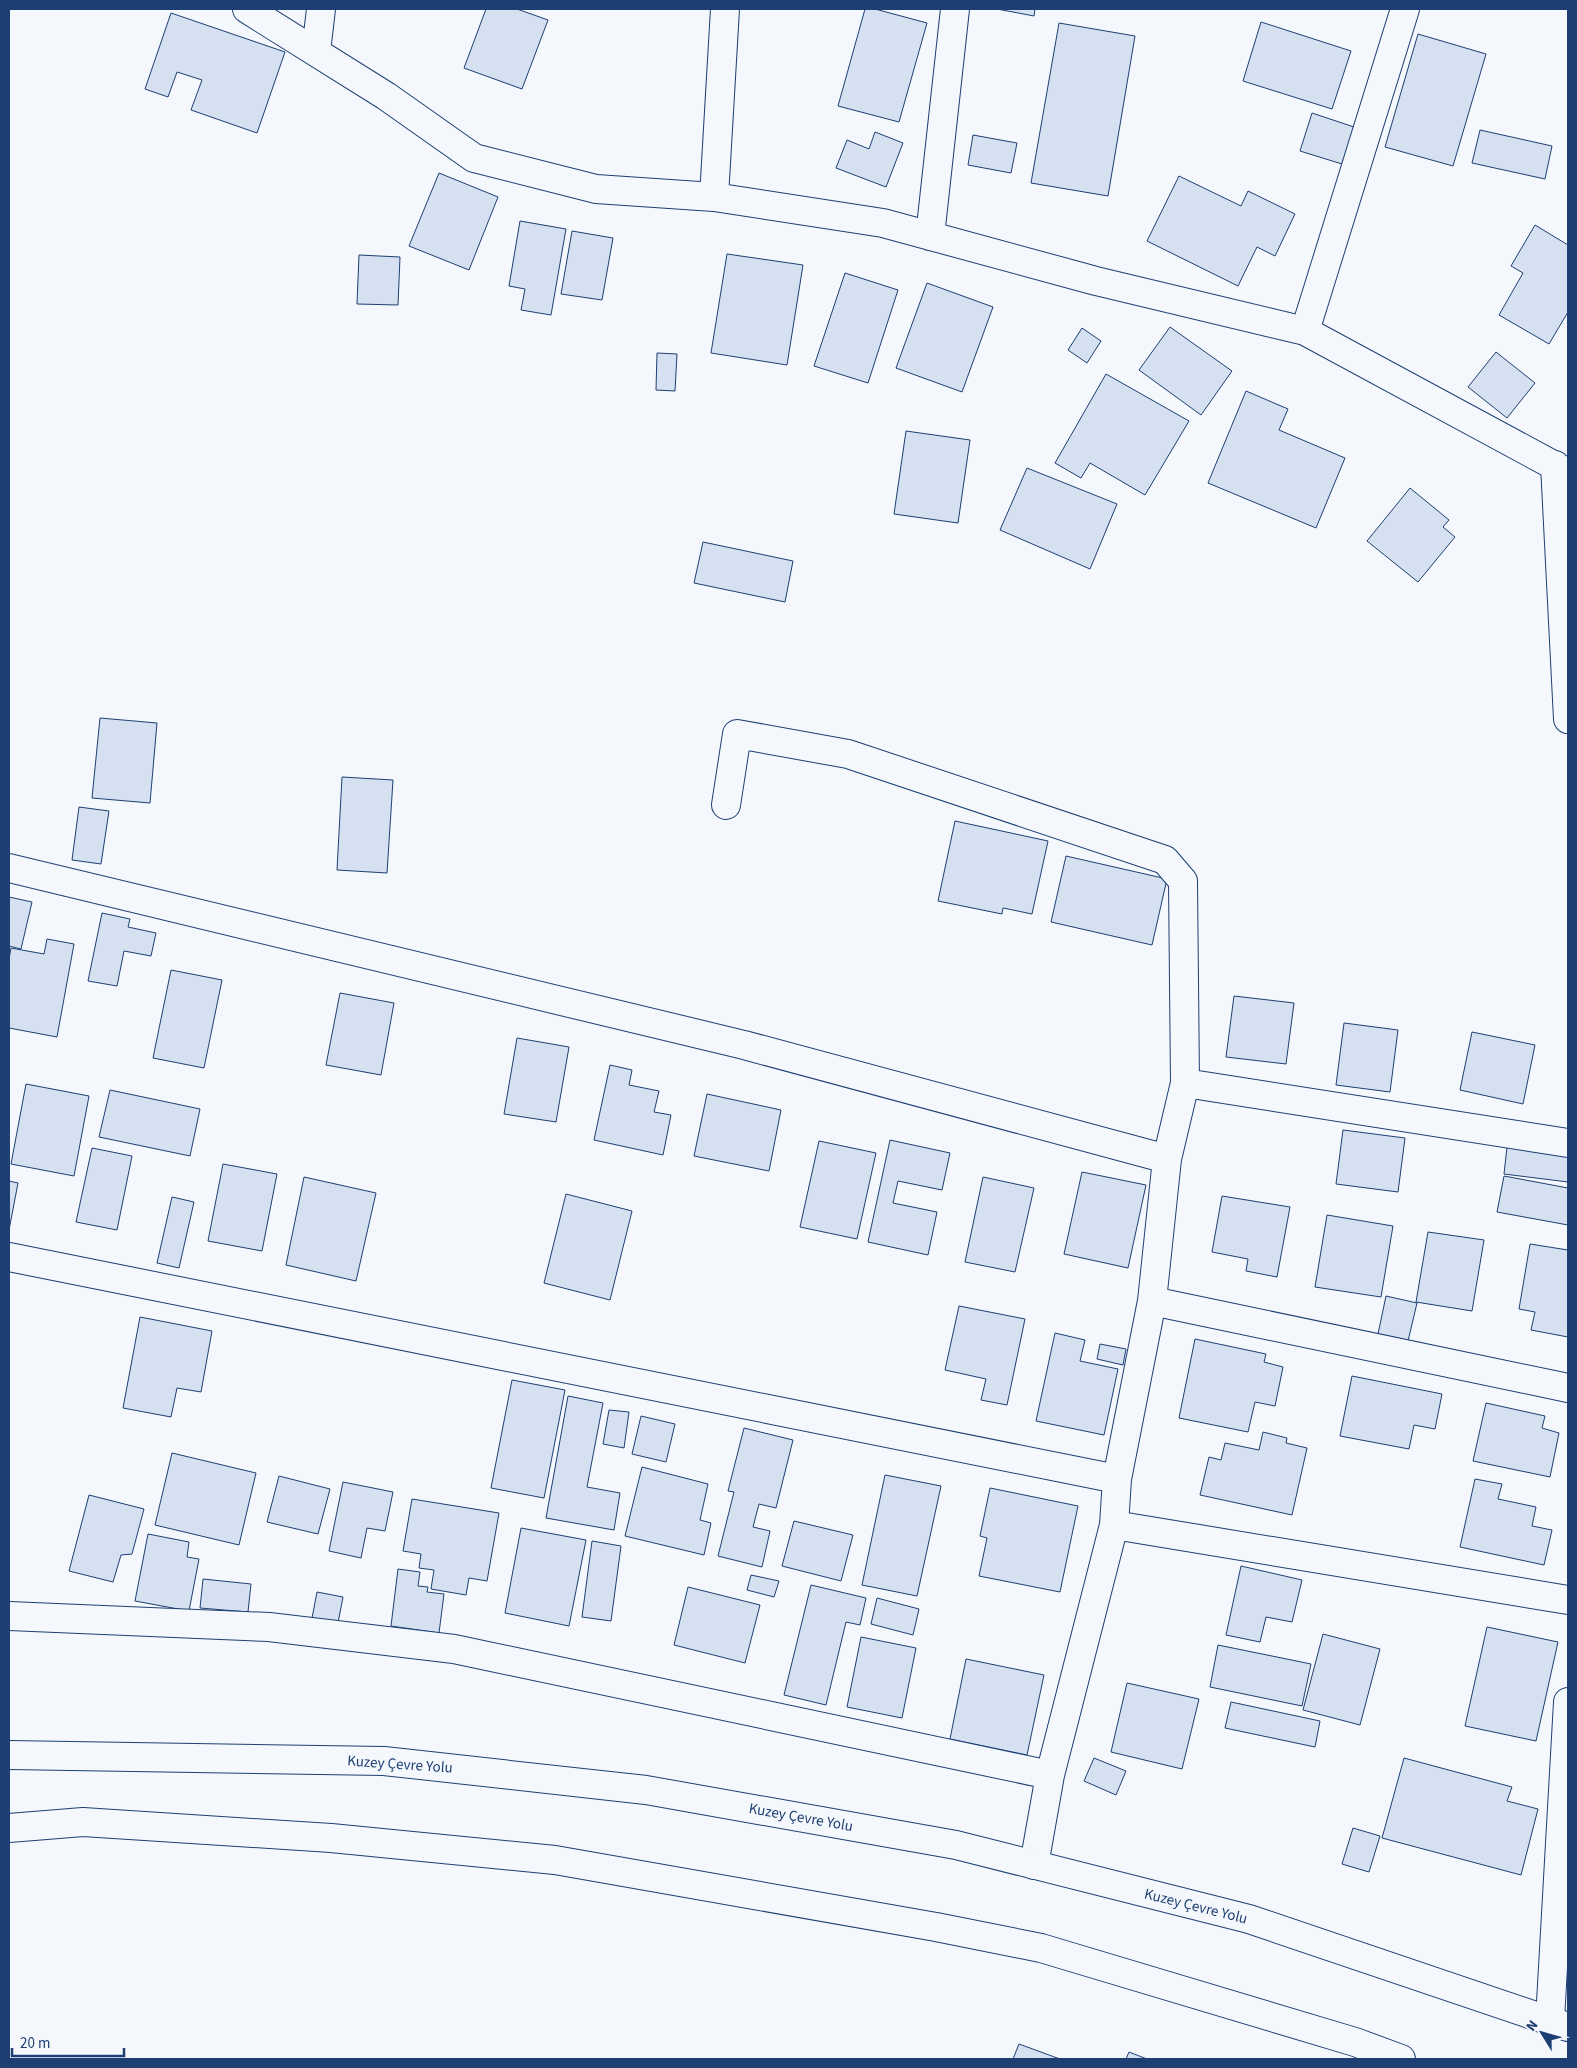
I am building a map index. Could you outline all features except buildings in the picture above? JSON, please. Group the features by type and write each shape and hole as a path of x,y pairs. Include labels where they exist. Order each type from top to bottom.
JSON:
{"main road":[{"path":"247,9 386,96 474,158 596,189 714,197 884,224 1096,281 1305,332 1562,469 1568,719"},
{"path":"316,52 321,9"},
{"path":"714,197 725,9"},
{"path":"930,236 955,9"},
{"path":"1305,332 1405,9"},
{"path":"726,805 737,734 848,754 1165,860 1183,881 1185,1083 1167,1159 1152,1301 1117,1479 1114,1525 1050,1774 1034,1865"},
{"path":"9,868 744,1046 1167,1159"},
{"path":"1185,1083 1568,1143"},
{"path":"9,1257 1117,1479"},
{"path":"1152,1301 1568,1388"},
{"path":"1114,1525 1568,1600"},
{"path":"9,1616 269,1627 454,1649 1050,1774"},
{"path":"1559,2023 1568,1702"},
{"name":"Kuzey Çevre Yolu","path":"9,1755 384,1760 646,1790 956,1845 1249,1919 1559,2023"},
{"path":"9,1828 84,1822 331,1838 555,1860 1041,1948 1355,2042 1401,2059"}]}
